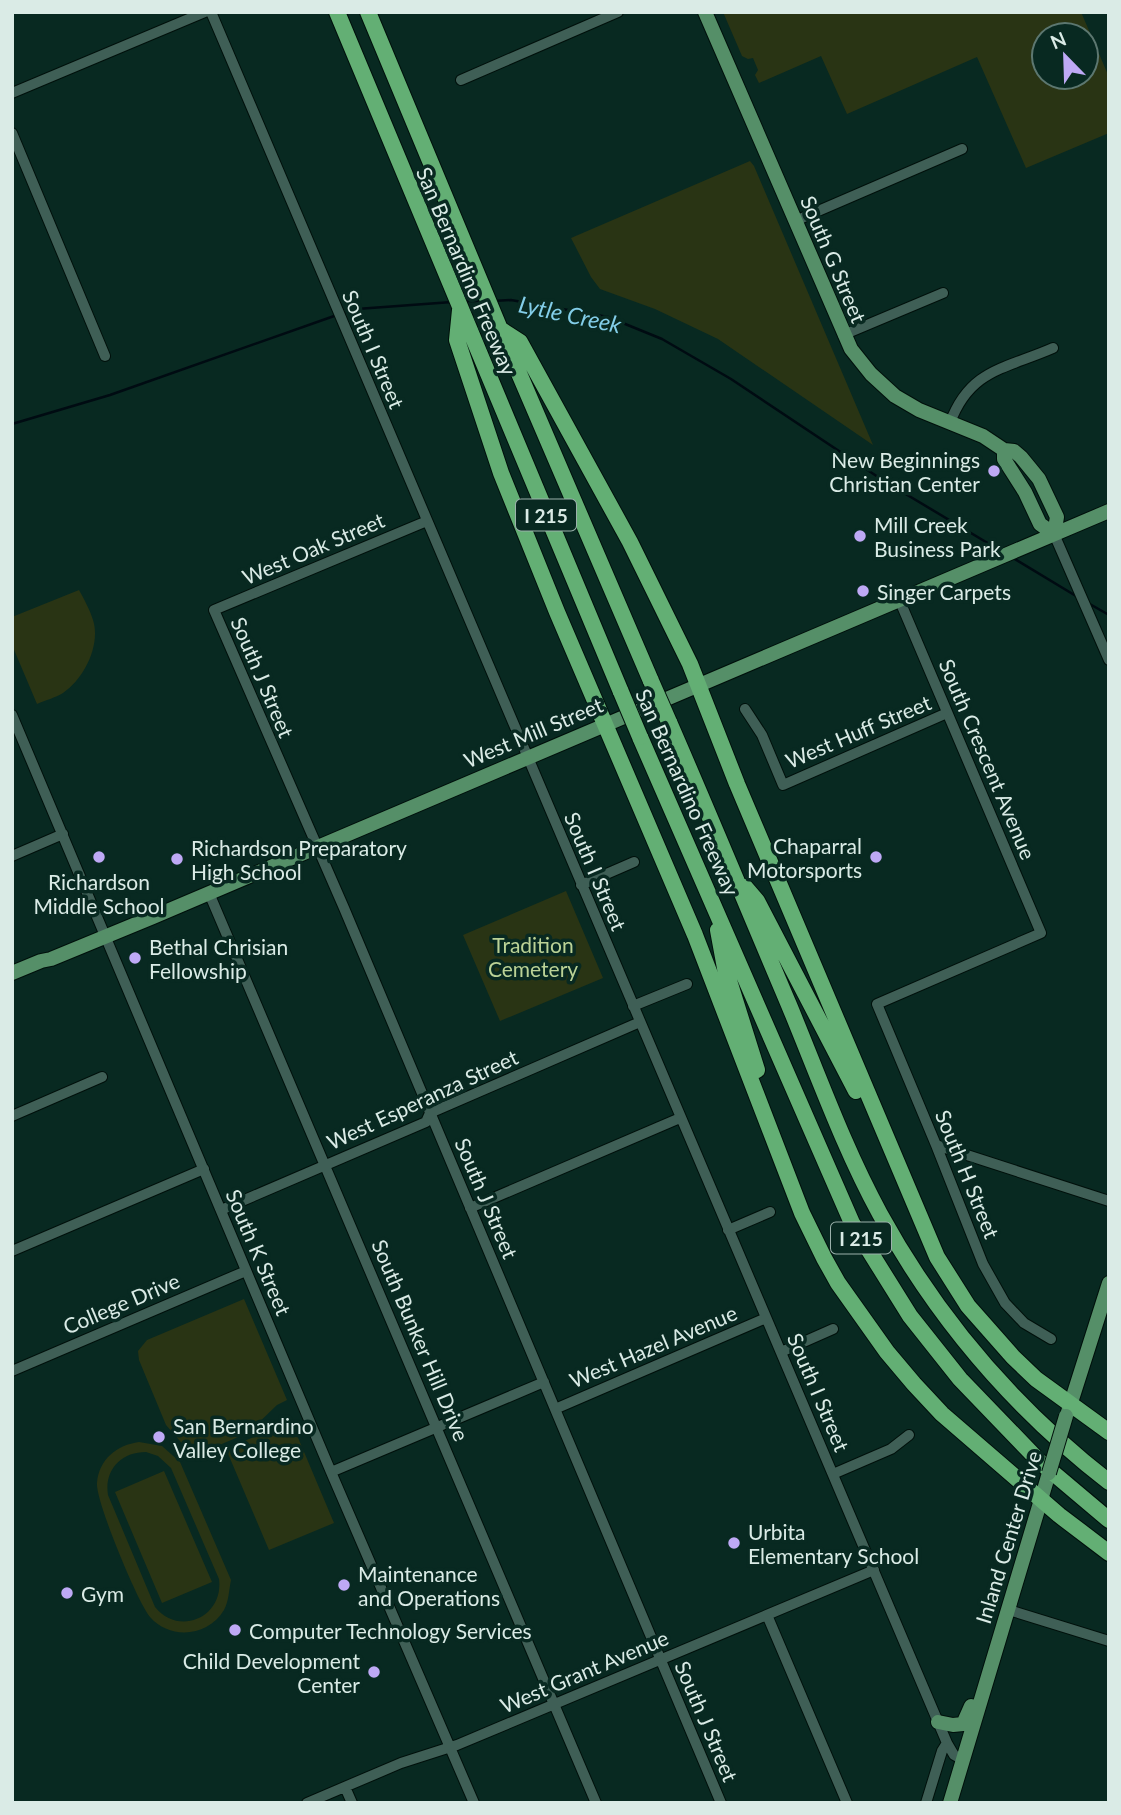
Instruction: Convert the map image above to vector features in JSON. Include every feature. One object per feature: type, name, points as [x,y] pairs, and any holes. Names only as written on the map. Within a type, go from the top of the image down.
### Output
[{"type":"highway","name":"San Bernardino Freeway","points":[[337,12],[460,310],[464,339],[713,900],[852,1223],[910,1315],[960,1379],[1039,1461],[1107,1519]]},
{"type":"highway","name":"San Bernardino Freeway","points":[[371,15],[480,282],[734,873],[854,1161],[894,1239],[932,1298],[990,1371],[1053,1435],[1109,1482]]},
{"type":"highway","points":[[500,329],[520,342],[555,410],[630,542],[690,664],[930,1240],[948,1276],[988,1331],[1036,1379],[1068,1409],[1109,1432]]},
{"type":"highway","points":[[464,339],[501,473],[604,725],[695,935],[802,1213],[831,1270],[858,1311],[914,1384],[942,1414],[1043,1494],[1109,1553]]},
{"type":"highway","points":[[734,873],[757,901],[863,1103],[918,1225],[930,1240]]},
{"type":"highway","points":[[713,900],[725,968],[790,1167],[821,1239],[858,1311]]},
{"type":"main road","name":"South G Street","points":[[705,12],[844,335],[859,360],[889,391],[919,410],[983,436],[1021,457],[1039,479],[1057,517],[1054,534]]},
{"type":"main road","name":"West Mill Street","points":[[12,973],[41,961],[51,960],[1109,511]]},
{"type":"main road","name":"West Mill Street","points":[[12,981],[44,967],[51,960]]},
{"type":"main road","name":"Inland Center Drive","points":[[950,1803],[1068,1409],[1109,1283]]},
{"type":"main road","points":[[938,1722],[963,1724],[972,1701],[983,1692]]},
{"type":"street","points":[[12,93],[205,12]]},
{"type":"street","name":"South I Street","points":[[211,12],[947,1744],[954,1755],[963,1760]]},
{"type":"street","points":[[461,80],[618,12]]},
{"type":"street","points":[[12,133],[105,356]]},
{"type":"street","points":[[795,221],[962,149]]},
{"type":"street","points":[[844,335],[943,293]]},
{"type":"street","points":[[950,424],[963,396],[976,382],[1053,348]]},
{"type":"street","name":"West Oak Street","points":[[214,610],[427,521]]},
{"type":"street","name":"South G Street","points":[[1054,534],[1109,660]]},
{"type":"street","name":"South Crescent Avenue","points":[[877,1004],[1041,933],[899,599]]},
{"type":"street","name":"South J Street","points":[[214,610],[721,1803]]},
{"type":"street","name":"West Huff Street","points":[[744,709],[762,735],[783,785],[947,713]]},
{"type":"street","name":"South K Street","points":[[12,715],[15,728],[63,834],[331,1472],[474,1803]]},
{"type":"street","points":[[12,856],[63,834]]},
{"type":"street","points":[[581,885],[634,862]]},
{"type":"street","name":"South Bunker Hill Drive","points":[[209,893],[596,1803]]},
{"type":"street","points":[[633,1006],[687,984]]},
{"type":"street","name":"South H Street","points":[[877,1004],[983,1264],[1004,1303],[1024,1323],[1051,1339]]},
{"type":"street","name":"West Esperanza Street","points":[[221,1210],[426,1122],[430,1113],[640,1022]]},
{"type":"street","points":[[12,1116],[102,1077]]},
{"type":"street","points":[[470,1208],[680,1118]]},
{"type":"street","points":[[936,1145],[1109,1201]]},
{"type":"street","points":[[12,1251],[204,1169]]},
{"type":"street","points":[[728,1230],[770,1212]]},
{"type":"street","name":"College Drive","points":[[12,1371],[246,1271]]},
{"type":"street","name":"West Hazel Avenue","points":[[555,1409],[766,1318]]},
{"type":"street","points":[[780,1352],[833,1329]]},
{"type":"street","name":"West Hazel Avenue","points":[[331,1472],[544,1382]]},
{"type":"street","points":[[833,1474],[891,1449],[909,1435]]},
{"type":"street","name":"West Grant Avenue","points":[[307,1803],[401,1763],[457,1745],[555,1705],[874,1570]]},
{"type":"street","points":[[1009,1609],[1109,1641]]},
{"type":"street","points":[[767,1615],[847,1803]]},
{"type":"street","points":[[926,1803],[942,1751],[947,1744]]},
{"type":"street","points":[[345,1787],[352,1803]]},
{"type":"green space","points":[[723,12],[1081,12],[1085,21],[1030,21],[1030,91],[1100,91],[1100,56],[1109,77],[1109,133],[1026,168],[977,57],[847,114],[821,56],[759,83],[753,58],[742,56]]},
{"type":"green space","points":[[750,161],[873,445],[718,339],[655,309],[600,289],[571,238]]},
{"type":"green space","points":[[79,590],[95,630],[89,661],[71,687],[60,695],[37,704],[12,645],[12,617]]},
{"type":"green space","name":"Tradition Cemetery","points":[[566,891],[603,978],[500,1021],[463,935]]},
{"type":"green space","points":[[244,1299],[287,1400],[277,1405],[248,1433],[193,1456],[166,1425],[139,1360],[138,1351],[147,1340]]},
{"type":"green space","points":[[291,1421],[334,1523],[269,1550],[226,1449]]},
{"type":"green space","points":[[139,1442],[162,1446],[180,1462],[231,1580],[224,1610],[217,1619],[199,1630],[178,1632],[158,1624],[150,1617],[136,1593],[118,1551],[98,1493],[98,1474],[105,1460],[123,1446]],"holes":[[[146,1452],[158,1456],[171,1468],[219,1579],[219,1592],[214,1604],[198,1618],[187,1621],[176,1621],[155,1607],[108,1495],[107,1486],[112,1470],[122,1459]]]},
{"type":"green space","points":[[164,1471],[212,1582],[162,1603],[115,1492]]},
{"type":"waterway","name":"Lytle Creek","points":[[493,301],[511,300],[608,317],[662,339],[731,379],[884,481],[1001,551]]},
{"type":"waterway","name":"Lytle Creek","points":[[465,301],[483,301]]},
{"type":"waterway","name":"Lytle Creek","points":[[344,313],[357,309],[452,302]]},
{"type":"waterway","name":"Lytle Creek","points":[[12,424],[110,395],[337,315]]},
{"type":"waterway","name":"Lytle Creek","points":[[1013,558],[1076,596]]},
{"type":"waterway","name":"Lytle Creek","points":[[1088,603],[1109,615]]},
{"type":"place","name":"New Beginnings Christian Center","points":[[994,471]]},
{"type":"place","name":"Mill Creek Business Park","points":[[860,536]]},
{"type":"place","name":"Singer Carpets","points":[[863,591]]},
{"type":"place","name":"Richardson Middle School","points":[[99,857]]},
{"type":"place","name":"Chaparral Motorsports","points":[[876,857]]},
{"type":"place","name":"Richardson Preparatory High School","points":[[177,859]]},
{"type":"place","name":"Bethal Chrisian Fellowship","points":[[135,958]]},
{"type":"place","name":"San Bernardino Valley College","points":[[159,1437]]},
{"type":"place","name":"Urbita Elementary School","points":[[734,1543]]},
{"type":"place","name":"Maintenance and Operations","points":[[344,1585]]},
{"type":"place","name":"Gym","points":[[67,1593]]},
{"type":"place","name":"Computer Technology Services","points":[[235,1630]]},
{"type":"place","name":"Child Development Center","points":[[374,1672]]}]
